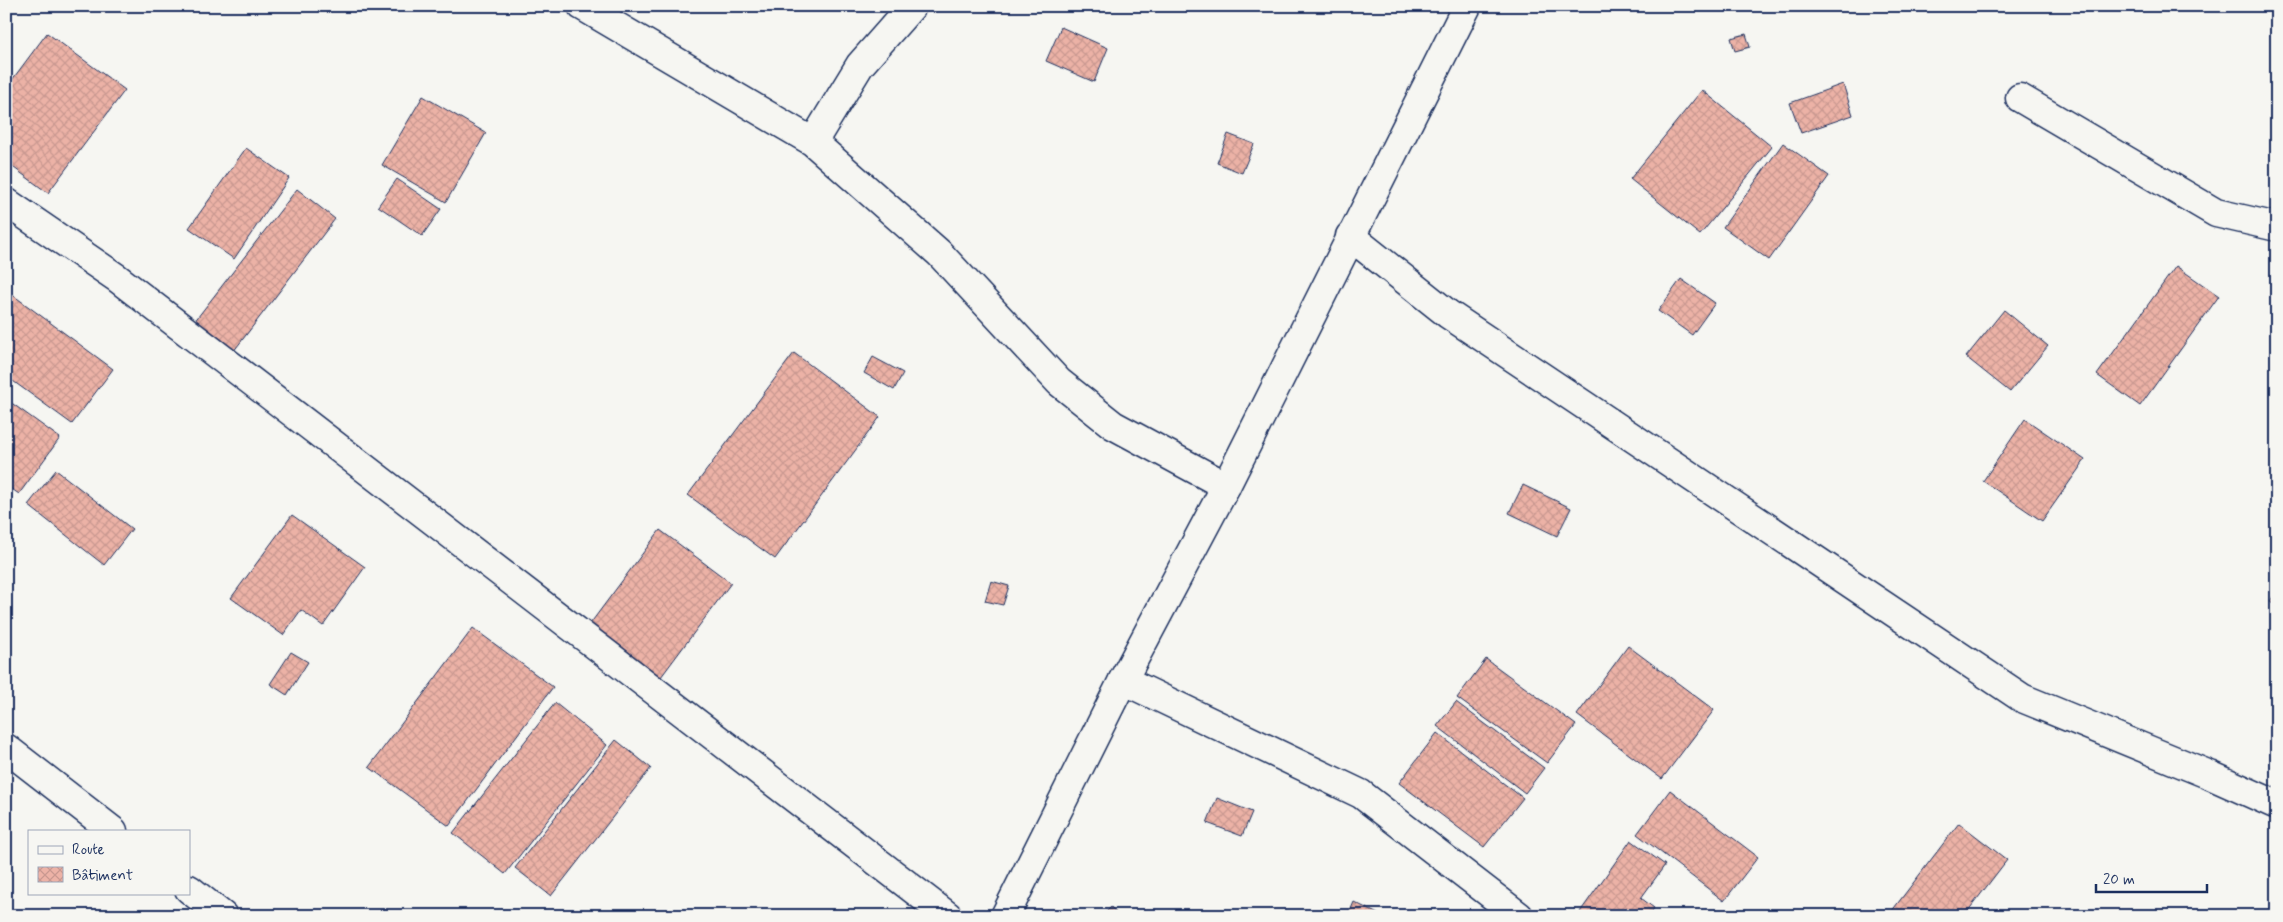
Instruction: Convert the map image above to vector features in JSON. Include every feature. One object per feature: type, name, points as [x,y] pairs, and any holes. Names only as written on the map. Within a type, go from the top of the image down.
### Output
[{"type":"street","points":[[582,6],[813,142],[939,253],[1059,382],[1113,425],[1226,486]]},
{"type":"street","points":[[813,142],[860,65],[912,6]]},
{"type":"street","points":[[1005,916],[1123,680],[1226,486],[1467,6]]},
{"type":"street","points":[[2020,98],[2216,213],[2277,227]]},
{"type":"street","points":[[6,202],[117,278],[948,916]]},
{"type":"street","points":[[1350,236],[1448,314],[2022,698],[2210,774],[2277,805]]},
{"type":"street","points":[[1123,680],[1360,794],[1519,916]]},
{"type":"street","points":[[6,748],[112,830]]},
{"type":"street","points":[[190,890],[223,916]]},
{"type":"building","points":[[1061,27],[1108,48],[1094,82],[1046,61]]},
{"type":"building","points":[[47,33],[125,90],[48,193],[6,162],[6,88]]},
{"type":"building","points":[[1746,34],[1750,47],[1735,51],[1731,38]]},
{"type":"building","points":[[1843,84],[1853,115],[1801,133],[1790,103]]},
{"type":"building","points":[[1702,90],[1772,147],[1700,235],[1630,179]]},
{"type":"building","points":[[423,96],[486,133],[446,202],[382,165]]},
{"type":"building","points":[[1228,134],[1254,144],[1242,173],[1217,163]]},
{"type":"building","points":[[1783,143],[1829,176],[1769,260],[1723,227]]},
{"type":"building","points":[[246,148],[289,178],[234,259],[189,228]]},
{"type":"building","points":[[397,179],[441,209],[422,236],[378,206]]},
{"type":"building","points":[[297,189],[335,219],[233,352],[194,322]]},
{"type":"building","points":[[2176,266],[2219,296],[2140,406],[2097,375]]},
{"type":"building","points":[[1681,279],[1715,303],[1692,335],[1658,311]]},
{"type":"building","points":[[6,290],[113,369],[72,424],[6,376]]},
{"type":"building","points":[[2004,310],[2048,346],[2010,392],[1966,357]]},
{"type":"building","points":[[794,353],[880,417],[775,559],[688,495]]},
{"type":"building","points":[[873,357],[903,373],[894,390],[864,373]]},
{"type":"building","points":[[6,399],[60,438],[19,494],[6,485]]},
{"type":"building","points":[[2025,419],[2085,460],[2042,521],[1983,481]]},
{"type":"building","points":[[56,470],[132,529],[104,565],[28,505]]},
{"type":"building","points":[[1523,485],[1571,508],[1557,536],[1509,513]]},
{"type":"building","points":[[292,515],[365,567],[323,626],[301,610],[283,635],[231,598]]},
{"type":"building","points":[[660,530],[731,583],[658,681],[587,628]]},
{"type":"building","points":[[991,581],[1009,586],[1003,605],[985,601]]},
{"type":"building","points":[[2277,591],[2277,606],[2270,601]]},
{"type":"building","points":[[473,628],[553,687],[449,826],[369,767]]},
{"type":"building","points":[[1628,646],[1714,710],[1662,779],[1577,715]]},
{"type":"building","points":[[291,652],[308,662],[287,695],[270,684]]},
{"type":"building","points":[[1486,659],[1576,725],[1547,763],[1457,698]]},
{"type":"building","points":[[1456,702],[1544,768],[1525,793],[1437,726]]},
{"type":"building","points":[[555,703],[607,745],[505,874],[453,833]]},
{"type":"building","points":[[1437,733],[1523,798],[1484,847],[1399,783]]},
{"type":"building","points":[[616,740],[651,768],[551,896],[515,868]]},
{"type":"building","points":[[1670,790],[1758,857],[1724,901],[1637,834]]},
{"type":"building","points":[[1217,798],[1252,812],[1242,836],[1207,823]]},
{"type":"building","points":[[1959,823],[2007,860],[1964,916],[1888,916]]},
{"type":"building","points":[[1631,840],[1665,865],[1641,898],[1654,908],[1649,916],[1585,916],[1580,912]]},
{"type":"building","points":[[1354,902],[1382,916],[1348,916]]},
{"type":"building","points":[[1111,907],[1119,916],[1102,916]]}]
